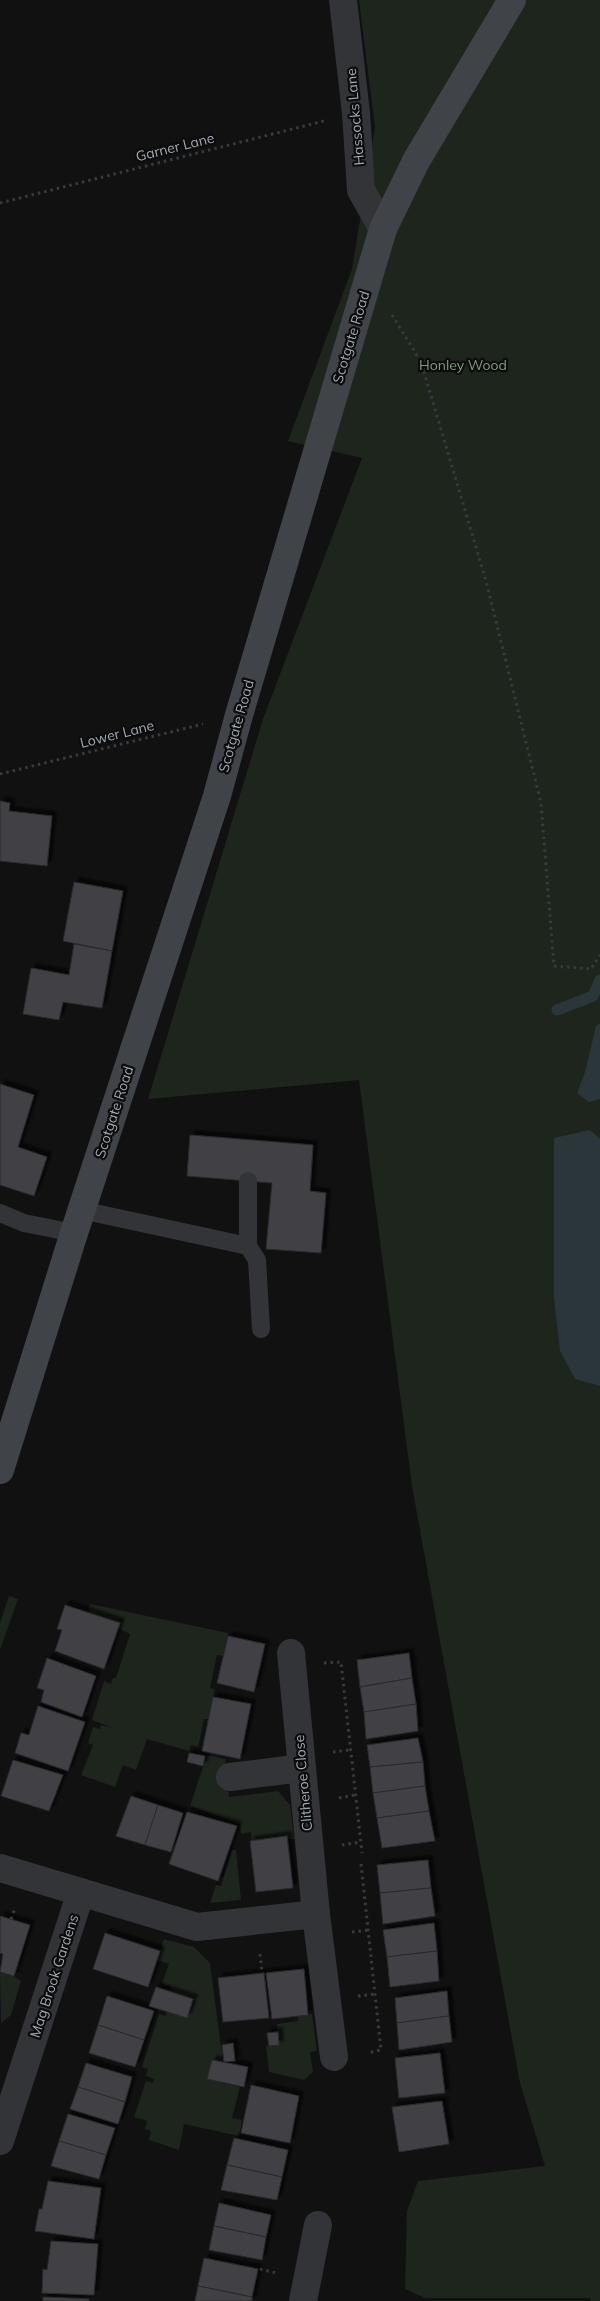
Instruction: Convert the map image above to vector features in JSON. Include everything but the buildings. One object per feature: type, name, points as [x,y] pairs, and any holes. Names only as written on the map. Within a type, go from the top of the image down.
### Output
[{"type":"street","name":"Hassocks Lane","points":[[343,0],[356,113],[361,190],[383,229]]},
{"type":"street","name":"Scotgate Road","points":[[0,1470],[6,1431],[78,1222],[217,796],[238,715],[383,229],[416,161],[512,0]]},
{"type":"street","name":"Clitheroe Close","points":[[290,1653],[316,1914],[334,2057]]},
{"type":"street","points":[[230,1777],[302,1768]]},
{"type":"street","points":[[0,1868],[196,1928],[316,1914]]},
{"type":"street","name":"Mag Brook Gardens","points":[[0,2141],[81,1892]]},
{"type":"street","points":[[303,2301],[318,2224]]},
{"type":"lane","points":[[248,1181],[248,1246],[257,1260],[261,1329]]},
{"type":"lane","points":[[0,1214],[24,1223],[78,1222],[248,1246]]},
{"type":"path","name":"Garner Lane","points":[[0,203],[356,113]]},
{"type":"path","points":[[369,278],[421,362],[486,581],[541,803],[554,966],[591,968],[600,955]]},
{"type":"path","name":"Lower Lane","points":[[0,774],[238,715]]},
{"type":"path","points":[[340,1662],[362,1853]]},
{"type":"path","points":[[334,2057],[381,2050],[361,1864]]},
{"type":"green space","name":"Honley Wood","points":[[359,0],[600,0],[600,2301],[591,2301],[590,2298],[425,2298],[405,2289],[407,2211],[418,2181],[545,2166],[520,2083],[412,1486],[359,1080],[148,1099],[263,719],[362,458],[288,441],[352,269],[375,128]]},
{"type":"green space","points":[[9,1596],[18,1599],[0,1650],[0,1623]]},
{"type":"green space","points":[[90,1604],[228,1633],[223,1656],[217,1655],[210,1688],[215,1689],[208,1719],[204,1719],[198,1747],[191,1745],[189,1751],[147,1739],[136,1770],[123,1765],[115,1787],[81,1775],[93,1745],[88,1743],[93,1727],[100,1729],[101,1725],[113,1728],[92,1720],[104,1681],[111,1684],[113,1678],[116,1678],[130,1634],[118,1628],[120,1623],[88,1613]]},
{"type":"green space","points":[[207,1755],[225,1759],[229,1797],[278,1791],[290,1805],[294,1839],[288,1839],[287,1836],[252,1841],[251,1832],[241,1834],[240,1824],[190,1806]]},
{"type":"green space","points":[[232,1850],[236,1850],[241,1900],[210,1903],[216,1885],[221,1886]]},
{"type":"green space","points":[[164,1939],[194,1947],[210,1963],[223,2062],[212,2060],[207,2079],[240,2087],[232,2118],[242,2120],[239,2136],[184,2124],[179,2150],[149,2140],[151,2131],[145,2129],[147,2121],[134,2117],[146,2081],[153,2083],[154,2079],[146,2076],[148,2069],[142,2067],[159,2014],[166,2016],[167,2012],[187,2018],[193,1999],[170,1991],[171,1987],[162,1984],[169,1964],[157,1960]]},
{"type":"green space","points":[[0,1972],[14,1976],[21,1981],[11,2015],[1,2023]]},
{"type":"green space","points":[[312,2014],[317,2051],[310,2052],[313,2072],[304,2080],[269,2072],[266,2046],[279,2045],[277,2024],[298,2021],[298,2016]]},
{"type":"shaded area","points":[[600,1023],[600,1099],[589,1102],[577,1093],[585,1072],[596,1026]]},
{"type":"shaded area","points":[[590,1130],[600,1139],[600,1386],[575,1379],[560,1351],[554,1298],[554,1138]]},
{"type":"waterway","points":[[557,1010],[593,996],[600,980]]}]
